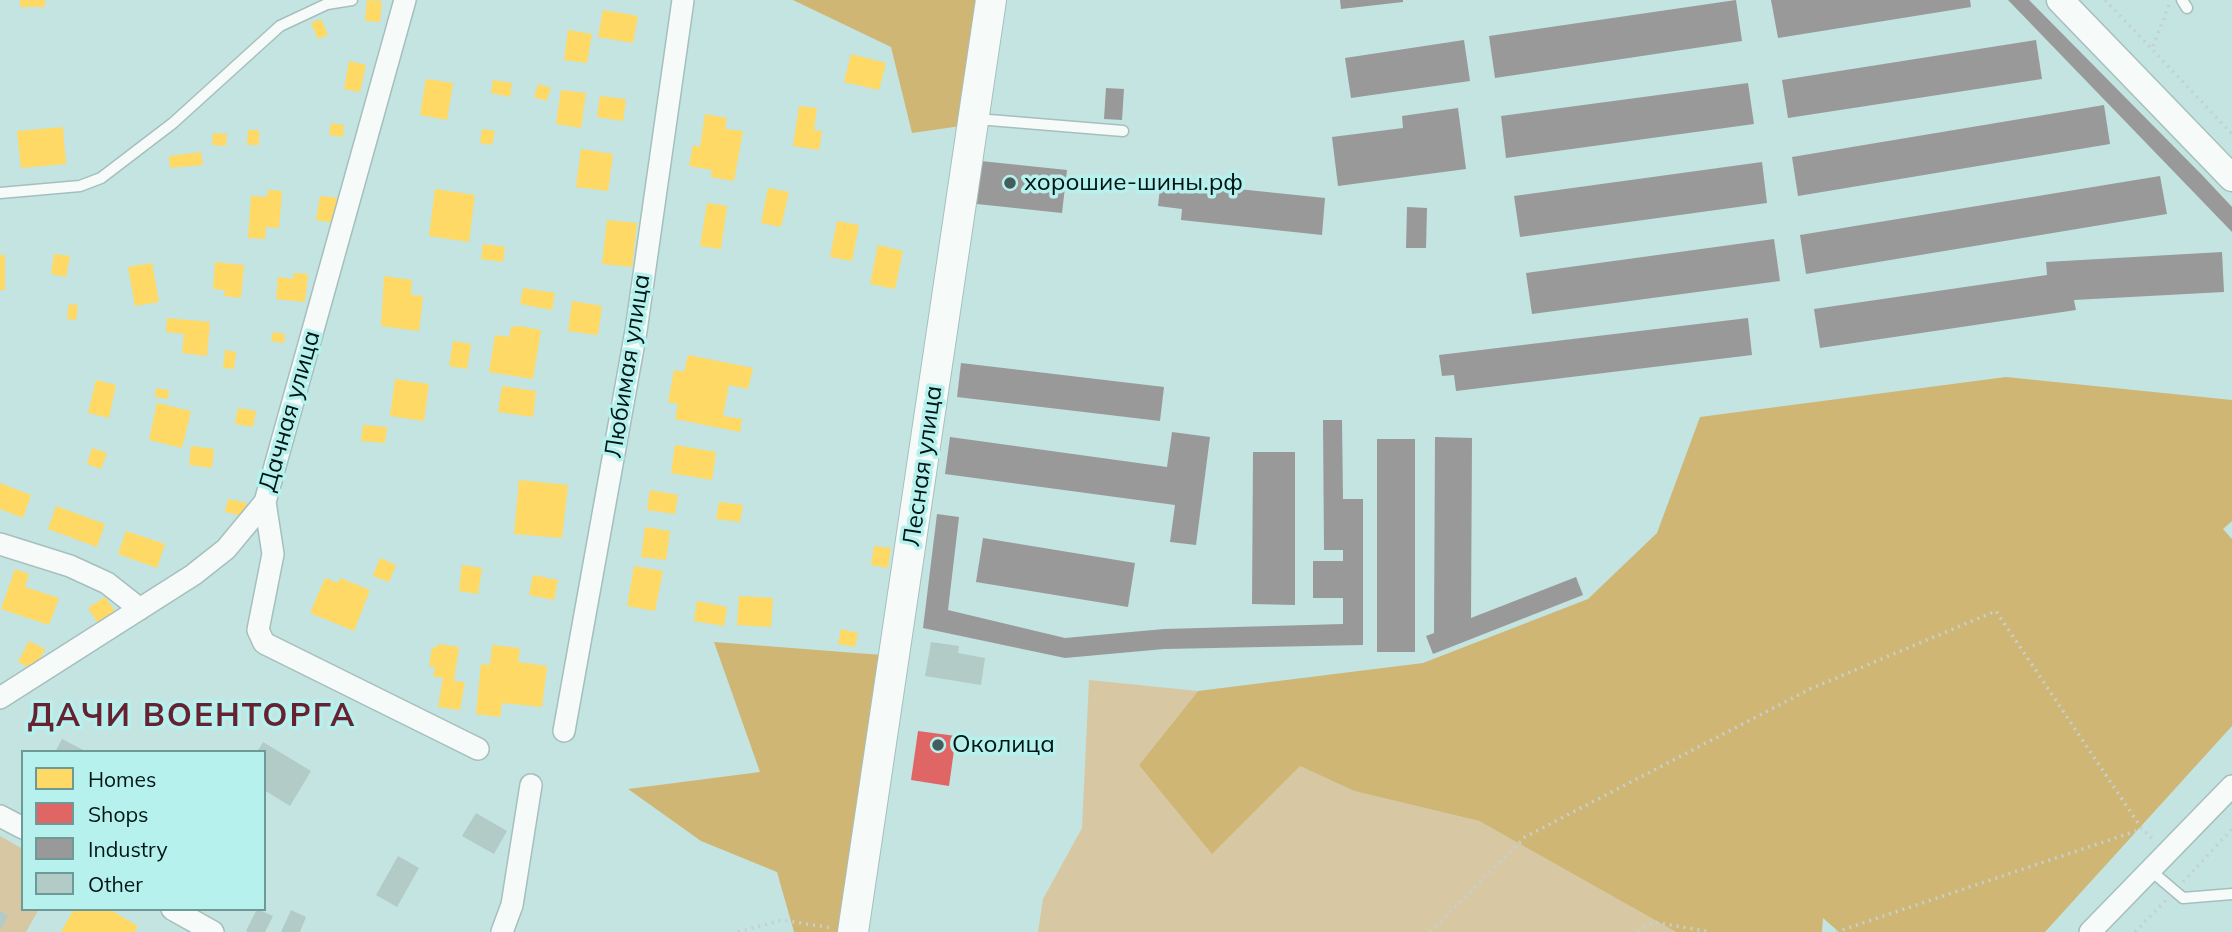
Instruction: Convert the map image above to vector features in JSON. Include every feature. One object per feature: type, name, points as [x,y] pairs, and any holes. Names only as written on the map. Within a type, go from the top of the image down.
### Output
[{"type":"main road","name":"Лесная улица","points":[[853,932],[991,0]]},
{"type":"street","name":"Дачная улица","points":[[0,698],[193,575],[226,549],[265,502],[405,0]]},
{"type":"street","name":"Любимая улица","points":[[564,731],[636,331],[682,0]]},
{"type":"street","points":[[2060,0],[2232,178]]},
{"type":"street","points":[[265,502],[273,554],[258,630],[264,643],[478,749]]},
{"type":"street","points":[[0,544],[70,566],[107,583],[140,609]]},
{"type":"street","points":[[502,932],[512,905],[531,785]]},
{"type":"street","points":[[2090,932],[2231,788]]},
{"type":"street","points":[[0,816],[21,827]]},
{"type":"street","points":[[176,911],[213,932]]},
{"type":"lane","points":[[0,193],[79,186],[101,178],[173,123],[280,26],[327,4],[352,0]]},
{"type":"lane","points":[[974,119],[1123,131]]},
{"type":"lane","points":[[2150,870],[2183,898],[2232,894]]},
{"type":"path","points":[[2105,0],[2232,134]]},
{"type":"path","points":[[2152,49],[2171,0]]},
{"type":"path","points":[[1430,932],[1525,837],[1810,689],[1996,611],[2142,829],[2167,852]]},
{"type":"path","points":[[1836,932],[2142,829]]},
{"type":"path","points":[[738,932],[782,920],[853,932]]},
{"type":"path","points":[[1638,932],[1653,922],[1711,932]]},
{"type":"shaded area","points":[[793,0],[978,0],[961,126],[912,133],[891,47]]},
{"type":"shaded area","points":[[2006,377],[2232,400],[2232,521],[2223,529],[2232,539],[2232,726],[2045,932],[1839,932],[1823,918],[1822,932],[1676,932],[1479,821],[1354,791],[1300,766],[1212,854],[1139,765],[1198,691],[1423,663],[1588,599],[1657,533],[1700,417]]},
{"type":"shaded area","points":[[714,642],[882,655],[840,932],[794,932],[777,872],[701,841],[628,789],[760,772]]},
{"type":"shaded area","points":[[1089,680],[1198,691],[1139,765],[1300,766],[1354,791],[1479,821],[1676,932],[1038,932],[1043,899],[1082,828]]},
{"type":"shaded area","points":[[0,836],[21,848],[21,911],[38,911],[26,932],[0,932]]},
{"type":"building: Homes","points":[[20,0],[45,0],[45,7],[20,7]]},
{"type":"building: Homes","points":[[367,0],[382,1],[380,22],[365,21]]},
{"type":"building: Homes","points":[[603,10],[638,16],[633,43],[598,37]]},
{"type":"building: Homes","points":[[321,19],[328,35],[318,39],[311,23]]},
{"type":"building: Homes","points":[[568,30],[592,34],[587,63],[564,60]]},
{"type":"building: Homes","points":[[851,54],[886,63],[879,90],[844,82]]},
{"type":"building: Homes","points":[[349,61],[366,65],[360,92],[344,89]]},
{"type":"building: Homes","points":[[426,79],[453,83],[447,120],[420,115]]},
{"type":"building: Homes","points":[[493,80],[512,83],[510,97],[491,93]]},
{"type":"building: Homes","points":[[538,84],[551,88],[546,101],[534,97]]},
{"type":"building: Homes","points":[[561,90],[586,93],[581,128],[556,124]]},
{"type":"building: Homes","points":[[600,96],[626,99],[623,121],[597,117]]},
{"type":"building: Homes","points":[[799,106],[817,108],[814,130],[822,131],[819,150],[793,146]]},
{"type":"building: Homes","points":[[705,114],[727,118],[725,129],[743,131],[734,181],[711,177],[712,170],[689,166],[693,145],[700,147]]},
{"type":"building: Homes","points":[[331,123],[344,125],[343,137],[329,135]]},
{"type":"building: Homes","points":[[63,127],[66,164],[21,168],[17,131]]},
{"type":"building: Homes","points":[[482,129],[495,131],[492,145],[480,143]]},
{"type":"building: Homes","points":[[248,130],[259,130],[259,145],[247,145]]},
{"type":"building: Homes","points":[[213,133],[227,134],[226,146],[212,145]]},
{"type":"building: Homes","points":[[581,149],[613,154],[608,191],[576,187]]},
{"type":"building: Homes","points":[[201,152],[203,165],[170,168],[169,156]]},
{"type":"building: Homes","points":[[768,188],[789,192],[781,227],[761,223]]},
{"type":"building: Homes","points":[[435,189],[475,195],[469,242],[429,236]]},
{"type":"building: Homes","points":[[268,190],[282,191],[279,228],[266,227],[265,239],[248,238],[251,196],[267,197]]},
{"type":"building: Homes","points":[[320,196],[339,198],[335,223],[316,220]]},
{"type":"building: Homes","points":[[707,203],[727,206],[721,249],[700,246]]},
{"type":"building: Homes","points":[[607,220],[637,223],[632,267],[602,264]]},
{"type":"building: Homes","points":[[837,221],[859,225],[852,261],[830,257]]},
{"type":"building: Homes","points":[[483,244],[505,247],[503,262],[481,259]]},
{"type":"building: Homes","points":[[878,245],[903,251],[895,289],[870,284]]},
{"type":"building: Homes","points":[[54,254],[70,256],[66,277],[51,274]]},
{"type":"building: Homes","points":[[0,255],[5,255],[5,290],[0,290]]},
{"type":"building: Homes","points":[[215,262],[244,265],[241,298],[224,296],[225,290],[213,289]]},
{"type":"building: Homes","points":[[152,263],[159,302],[135,306],[128,267]]},
{"type":"building: Homes","points":[[294,273],[308,274],[305,302],[276,299],[278,277],[293,279]]},
{"type":"building: Homes","points":[[384,276],[412,280],[411,295],[423,296],[419,331],[381,326]]},
{"type":"building: Homes","points":[[523,288],[555,293],[552,310],[520,304]]},
{"type":"building: Homes","points":[[572,301],[602,306],[598,335],[568,331]]},
{"type":"building: Homes","points":[[69,304],[78,305],[76,320],[67,319]]},
{"type":"building: Homes","points":[[167,318],[210,322],[207,356],[182,353],[184,334],[166,332]]},
{"type":"building: Homes","points":[[511,327],[541,330],[533,379],[489,372],[495,335],[509,337]]},
{"type":"building: Homes","points":[[273,332],[285,334],[284,343],[271,341]]},
{"type":"building: Homes","points":[[453,341],[471,344],[467,369],[449,366]]},
{"type":"building: Homes","points":[[225,350],[236,352],[234,369],[223,368]]},
{"type":"building: Homes","points":[[688,355],[753,368],[748,389],[729,385],[723,416],[742,419],[740,432],[675,419],[678,404],[668,402],[674,370],[684,372]]},
{"type":"building: Homes","points":[[395,379],[429,384],[424,421],[390,416]]},
{"type":"building: Homes","points":[[96,380],[116,385],[109,418],[88,413]]},
{"type":"building: Homes","points":[[502,386],[536,391],[533,417],[498,412]]},
{"type":"building: Homes","points":[[156,388],[169,390],[168,399],[155,397]]},
{"type":"building: Homes","points":[[157,403],[191,411],[182,448],[149,440]]},
{"type":"building: Homes","points":[[238,408],[256,411],[253,427],[235,424]]},
{"type":"building: Homes","points":[[363,425],[387,427],[385,443],[361,441]]},
{"type":"building: Homes","points":[[675,445],[716,452],[712,480],[671,473]]},
{"type":"building: Homes","points":[[191,446],[214,449],[212,468],[189,465]]},
{"type":"building: Homes","points":[[92,448],[107,453],[101,469],[87,464]]},
{"type":"building: Homes","points":[[519,480],[568,485],[562,538],[514,534]]},
{"type":"building: Homes","points":[[0,483],[31,495],[23,518],[0,509]]},
{"type":"building: Homes","points":[[650,490],[678,495],[675,514],[647,510]]},
{"type":"building: Homes","points":[[228,499],[247,503],[244,516],[225,512]]},
{"type":"building: Homes","points":[[719,502],[743,505],[740,522],[716,519]]},
{"type":"building: Homes","points":[[56,506],[105,524],[97,547],[48,529]]},
{"type":"building: Homes","points":[[645,527],[670,531],[666,560],[641,557]]},
{"type":"building: Homes","points":[[126,531],[165,544],[157,568],[118,554]]},
{"type":"building: Homes","points":[[874,546],[891,548],[888,568],[871,565]]},
{"type":"building: Homes","points":[[380,558],[396,565],[389,582],[373,576]]},
{"type":"building: Homes","points":[[462,565],[482,568],[478,594],[459,591]]},
{"type":"building: Homes","points":[[634,566],[663,571],[655,611],[627,606]]},
{"type":"building: Homes","points":[[15,569],[29,574],[25,587],[59,598],[49,625],[1,609]]},
{"type":"building: Homes","points":[[533,575],[558,580],[554,600],[529,595]]},
{"type":"building: Homes","points":[[325,578],[338,583],[340,578],[370,590],[354,631],[310,613]]},
{"type":"building: Homes","points":[[739,596],[773,598],[771,627],[737,625]]},
{"type":"building: Homes","points":[[105,597],[118,616],[101,628],[88,608]]},
{"type":"building: Homes","points":[[697,601],[727,607],[724,626],[694,621]]},
{"type":"building: Homes","points":[[841,629],[858,633],[855,647],[838,644]]},
{"type":"building: Homes","points":[[29,641],[45,649],[34,670],[18,662]]},
{"type":"building: Homes","points":[[438,644],[459,647],[454,681],[465,682],[460,710],[438,707],[443,678],[433,676],[435,667],[429,666],[432,647],[437,648]]},
{"type":"building: Homes","points":[[492,645],[520,648],[518,662],[547,666],[542,707],[502,703],[500,717],[476,714],[481,664],[490,665]]},
{"type":"building: Homes","points":[[73,911],[112,911],[138,926],[135,932],[61,932]]},
{"type":"building: Shops","points":[[918,731],[956,736],[949,786],[911,780]]},
{"type":"building: Industry","points":[[1340,0],[1403,0],[1403,2],[1341,9]]},
{"type":"building: Industry","points":[[1736,0],[1742,41],[1495,78],[1489,36]]},
{"type":"building: Industry","points":[[1771,0],[1970,0],[1971,7],[1778,38]]},
{"type":"building: Industry","points":[[2008,0],[2029,0],[2203,176],[2232,207],[2232,232]]},
{"type":"building: Industry","points":[[1464,40],[1470,81],[1351,98],[1345,58]]},
{"type":"building: Industry","points":[[2036,40],[2042,79],[1788,118],[1782,80]]},
{"type":"building: Industry","points":[[1748,83],[1754,124],[1506,158],[1501,116]]},
{"type":"building: Industry","points":[[1106,88],[1124,89],[1122,120],[1104,119]]},
{"type":"building: Industry","points":[[2104,105],[2110,144],[1798,196],[1792,157]]},
{"type":"building: Industry","points":[[1458,108],[1466,169],[1338,186],[1332,137],[1403,128],[1402,116]]},
{"type":"building: Industry","points":[[981,161],[1067,170],[1062,213],[977,204]]},
{"type":"building: Industry","points":[[1762,162],[1767,203],[1520,237],[1514,196]]},
{"type":"building: Industry","points":[[2160,176],[2167,214],[1806,274],[1800,235]]},
{"type":"building: Industry","points":[[1209,186],[1325,198],[1322,235],[1181,220],[1182,209],[1158,206],[1160,188],[1208,193]]},
{"type":"building: Industry","points":[[1407,207],[1427,208],[1426,248],[1406,248]]},
{"type":"building: Industry","points":[[1774,239],[1780,281],[1532,314],[1526,273]]},
{"type":"building: Industry","points":[[2222,252],[2224,292],[2074,300],[2076,310],[1820,348],[1814,309],[2047,275],[2046,262]]},
{"type":"building: Industry","points":[[1748,318],[1752,355],[1456,391],[1454,375],[1442,376],[1439,355]]},
{"type":"building: Industry","points":[[961,363],[1164,387],[1160,421],[957,397]]},
{"type":"building: Industry","points":[[1323,420],[1342,420],[1343,499],[1363,499],[1363,645],[1164,649],[1065,658],[923,628],[937,514],[959,517],[948,610],[1065,638],[1164,629],[1343,624],[1343,598],[1313,598],[1313,561],[1343,561],[1343,550],[1324,550]]},
{"type":"building: Industry","points":[[1172,432],[1210,437],[1196,545],[1170,542],[1175,505],[945,474],[950,437],[1167,467]]},
{"type":"building: Industry","points":[[1435,437],[1472,438],[1471,618],[1576,577],[1583,595],[1433,654],[1426,636],[1434,633]]},
{"type":"building: Industry","points":[[1377,439],[1415,439],[1415,652],[1377,652]]},
{"type":"building: Industry","points":[[1253,452],[1295,452],[1295,605],[1252,604]]},
{"type":"building: Industry","points":[[983,538],[1135,563],[1128,607],[976,582]]},
{"type":"building: Other","points":[[931,642],[959,646],[958,653],[985,658],[981,685],[925,676]]},
{"type":"building: Other","points":[[62,739],[83,750],[56,750]]},
{"type":"building: Other","points":[[263,742],[311,771],[290,806],[266,791],[266,750],[258,750]]},
{"type":"building: Other","points":[[476,813],[507,831],[494,854],[462,836]]},
{"type":"building: Other","points":[[398,856],[419,868],[397,907],[376,895]]},
{"type":"building: Other","points":[[291,910],[306,917],[300,932],[281,932]]},
{"type":"building: Other","points":[[0,911],[8,916],[0,930]]},
{"type":"building: Other","points":[[256,911],[273,916],[265,932],[246,931]]},
{"type":"place","name":"хорошие-шины.рф","points":[[1010,183]]},
{"type":"place","name":"Околица","points":[[938,745]]},
{"type":"district","name":"ДАЧИ ВОЕНТОРГА","points":[[192,716]]}]
